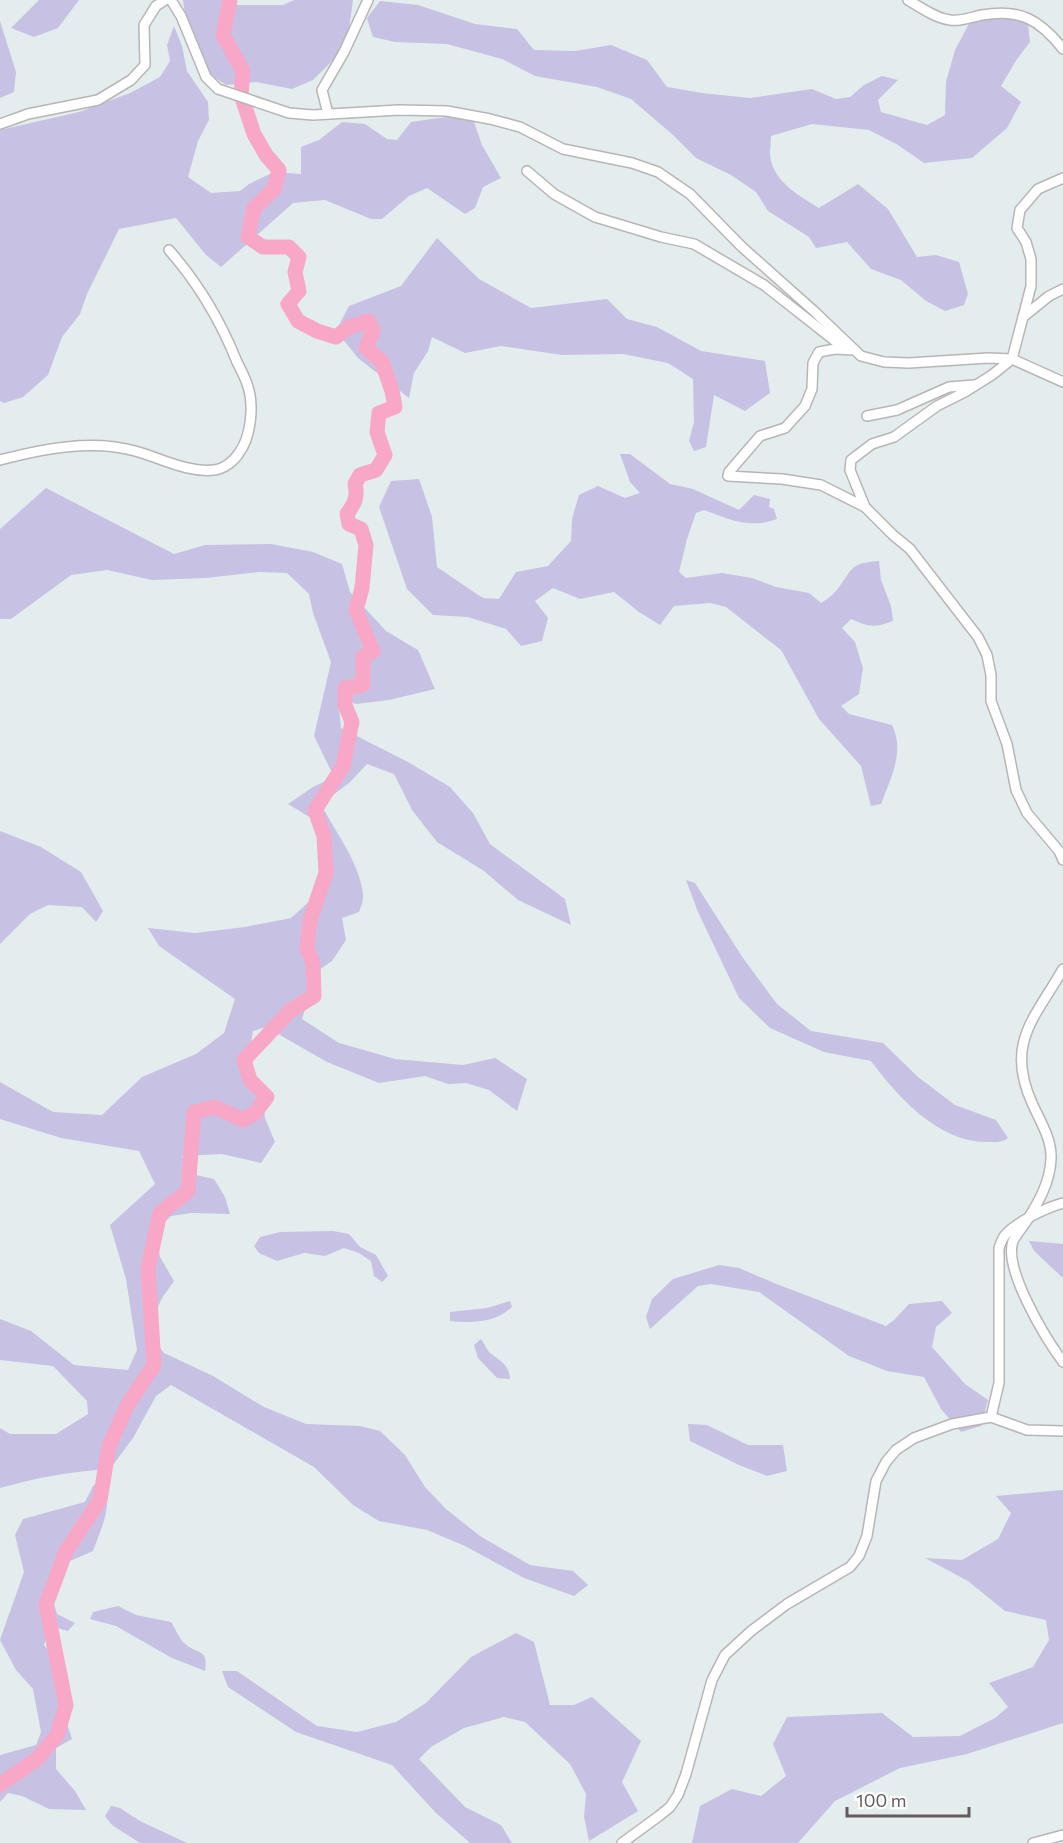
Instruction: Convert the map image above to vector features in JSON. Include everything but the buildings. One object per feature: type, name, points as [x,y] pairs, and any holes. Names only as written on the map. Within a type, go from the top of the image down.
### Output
[{"type":"street","points":[[0,124],[28,114],[98,100],[131,80],[145,65],[144,25],[156,6],[165,0]]},
{"type":"street","points":[[171,0],[181,16],[206,76],[218,88],[289,113],[447,111],[490,119],[520,127],[563,150],[632,163],[658,172],[690,194],[742,247],[815,312],[849,349]]},
{"type":"street","points":[[328,114],[322,90],[344,52],[368,0]]},
{"type":"street","points":[[908,0],[939,17],[950,20],[962,20],[1000,12],[1021,15],[1047,29],[1063,49]]},
{"type":"street","points":[[527,171],[554,194],[595,217],[661,237],[694,244],[764,285],[861,356],[884,362],[1012,358],[1063,382]]},
{"type":"street","points":[[865,507],[850,470],[851,460],[872,444],[894,437],[937,406],[976,385],[1012,358],[1031,286],[1031,259],[1026,242],[1017,228],[1020,210],[1038,189],[1063,178]]},
{"type":"street","points":[[0,460],[42,450],[88,445],[133,450],[187,468],[216,470],[233,461],[246,444],[250,422],[249,388],[224,329],[183,266],[169,250]]},
{"type":"street","points":[[1023,318],[1048,296],[1063,289]]},
{"type":"street","points":[[849,349],[826,350],[815,357],[812,389],[805,406],[784,428],[760,436],[728,475],[730,478],[782,479],[821,485],[865,507],[910,549],[978,637],[987,655],[991,675],[991,700],[1007,744],[1016,790],[1028,813],[1059,850],[1063,860]]},
{"type":"street","points":[[867,417],[897,410],[949,387],[976,385]]},
{"type":"street","points":[[1063,969],[1046,1000],[1029,1023],[1021,1047],[1023,1073],[1029,1095],[1047,1136],[1051,1158],[1044,1192],[1014,1240],[1012,1249],[1015,1272],[1037,1321],[1063,1362]]},
{"type":"street","points":[[992,1417],[999,1383],[999,1248],[1006,1234],[1050,1207],[1063,1203]]},
{"type":"street","points":[[622,1843],[670,1807],[678,1795],[712,1680],[725,1655],[734,1645],[778,1611],[850,1567],[859,1556],[867,1536],[876,1481],[886,1462],[896,1450],[914,1438],[961,1421],[992,1417],[1027,1430],[1063,1431]]},
{"type":"street","points":[[1033,1843],[1063,1835]]},
{"type":"shaded area","points":[[39,0],[79,0],[58,28],[34,37],[11,28]]},
{"type":"shaded area","points":[[183,0],[222,0],[230,5],[283,5],[294,0],[353,0],[348,36],[336,57],[313,80],[292,89],[256,82],[226,85],[205,71],[191,55]]},
{"type":"shaded area","points":[[380,1],[418,5],[475,24],[517,29],[534,50],[575,51],[611,45],[647,60],[667,87],[702,93],[750,98],[812,89],[836,99],[850,97],[864,85],[882,76],[898,80],[878,100],[881,112],[927,125],[945,115],[946,82],[955,50],[971,20],[1005,14],[1028,24],[1030,42],[1001,86],[1021,102],[1007,128],[972,158],[924,163],[898,145],[869,130],[812,124],[771,136],[770,158],[774,169],[790,189],[804,199],[819,208],[858,184],[888,209],[917,257],[936,255],[959,262],[968,294],[964,305],[945,311],[926,301],[901,280],[871,269],[847,242],[816,248],[809,237],[768,211],[756,192],[731,175],[696,158],[631,99],[597,87],[535,76],[502,59],[447,44],[395,42],[373,37],[367,18]]},
{"type":"shaded area","points":[[0,21],[16,72],[14,92],[0,98]]},
{"type":"shaded area","points":[[174,26],[182,46],[187,71],[208,102],[209,120],[198,141],[188,177],[211,193],[240,191],[274,172],[301,174],[301,147],[319,140],[342,122],[365,124],[387,139],[397,140],[411,122],[453,116],[474,122],[482,145],[501,178],[483,187],[475,208],[465,214],[427,188],[409,196],[382,219],[371,219],[325,200],[293,203],[221,267],[206,255],[176,218],[119,229],[87,294],[80,314],[62,337],[48,375],[23,397],[4,403],[0,401],[0,130],[79,112],[130,93],[160,77],[170,61],[167,45]]},
{"type":"shaded area","points":[[437,238],[479,279],[531,308],[607,299],[627,319],[657,327],[701,351],[765,361],[770,393],[745,411],[714,395],[706,447],[694,451],[689,441],[694,422],[693,379],[668,363],[623,354],[562,355],[501,346],[465,353],[432,337],[428,351],[414,373],[409,398],[358,358],[336,331],[349,306],[401,286]]},
{"type":"shaded area","points":[[620,454],[630,454],[670,484],[693,489],[739,510],[754,495],[770,499],[769,507],[774,509],[777,519],[767,522],[740,522],[704,510],[696,513],[679,572],[686,578],[722,573],[752,578],[776,587],[809,593],[821,603],[834,593],[856,566],[879,561],[881,580],[891,606],[893,621],[872,626],[851,619],[842,628],[855,642],[863,668],[859,694],[841,706],[849,714],[892,725],[896,735],[897,755],[881,804],[871,806],[861,766],[819,719],[781,650],[726,607],[710,603],[674,606],[660,625],[614,592],[580,599],[553,588],[535,601],[548,618],[542,641],[521,646],[506,629],[468,617],[433,615],[407,589],[379,507],[391,481],[419,479],[432,517],[437,567],[478,595],[484,598],[499,599],[516,572],[548,566],[571,541],[572,519],[579,495],[598,486],[625,498],[640,493],[630,482]]},
{"type":"shaded area","points":[[46,488],[174,554],[205,545],[271,544],[313,552],[342,564],[350,592],[386,631],[418,650],[435,689],[389,700],[356,704],[338,697],[341,728],[408,762],[450,787],[473,813],[490,844],[565,899],[571,925],[518,900],[484,871],[437,842],[412,810],[394,774],[367,764],[349,783],[321,804],[352,858],[361,882],[363,898],[359,912],[342,918],[346,940],[332,961],[310,976],[310,993],[302,1019],[339,1043],[395,1059],[463,1065],[495,1058],[527,1079],[517,1111],[489,1090],[466,1083],[448,1084],[425,1076],[379,1083],[327,1062],[266,1027],[253,1031],[249,1056],[250,1070],[261,1086],[265,1118],[275,1142],[261,1163],[222,1154],[182,1156],[191,1174],[214,1179],[225,1197],[230,1214],[192,1213],[171,1216],[156,1231],[160,1257],[174,1281],[162,1298],[152,1320],[153,1339],[164,1353],[213,1376],[264,1407],[306,1424],[360,1426],[380,1431],[405,1455],[425,1487],[446,1509],[480,1536],[530,1565],[573,1571],[588,1585],[574,1596],[524,1578],[465,1546],[427,1530],[379,1521],[353,1505],[314,1467],[171,1385],[156,1396],[133,1438],[110,1469],[82,1471],[0,1488],[0,1428],[10,1434],[56,1434],[88,1414],[87,1401],[53,1366],[0,1360],[0,1319],[31,1331],[74,1365],[128,1370],[137,1350],[126,1279],[110,1225],[155,1184],[139,1151],[61,1138],[0,1119],[0,1082],[53,1112],[102,1115],[142,1077],[196,1054],[224,1033],[235,999],[159,946],[148,928],[195,933],[291,918],[314,897],[322,852],[316,821],[288,804],[313,787],[334,777],[314,736],[331,662],[313,613],[309,594],[287,573],[259,572],[206,578],[152,580],[107,570],[71,575],[11,619],[0,619],[0,529]]},
{"type":"shaded area","points":[[0,831],[41,847],[81,872],[103,911],[96,922],[82,907],[48,905],[30,914],[0,944]]},
{"type":"shaded area","points":[[686,880],[695,883],[743,958],[777,1004],[811,1031],[883,1043],[918,1077],[955,1105],[996,1120],[1008,1138],[986,1142],[968,1140],[951,1134],[920,1115],[893,1088],[871,1061],[824,1052],[770,1028],[739,998],[698,912]]},
{"type":"shaded area","points":[[333,1231],[349,1234],[360,1247],[376,1255],[388,1276],[382,1282],[374,1276],[371,1261],[359,1253],[344,1248],[325,1256],[304,1253],[277,1261],[259,1253],[254,1246],[260,1237],[280,1232]]},
{"type":"shaded area","points":[[1029,1241],[1063,1244],[1063,1278],[1034,1251]]},
{"type":"shaded area","points":[[719,1265],[739,1268],[886,1326],[909,1304],[942,1301],[952,1313],[936,1327],[932,1347],[965,1384],[988,1400],[981,1426],[961,1432],[941,1409],[924,1377],[887,1371],[849,1356],[759,1292],[711,1284],[698,1286],[650,1329],[646,1317],[652,1299],[673,1279]]},
{"type":"shaded area","points":[[510,1301],[512,1307],[491,1319],[475,1322],[450,1321],[450,1312],[487,1308]]},
{"type":"shaded area","points":[[481,1339],[489,1352],[506,1366],[510,1379],[497,1378],[478,1358],[474,1345]]},
{"type":"shaded area","points":[[688,1424],[707,1425],[748,1445],[783,1445],[787,1471],[767,1476],[739,1465],[690,1441]]},
{"type":"shaded area","points":[[100,1479],[105,1487],[107,1505],[106,1515],[93,1551],[56,1567],[54,1604],[57,1614],[75,1623],[68,1631],[50,1626],[44,1645],[58,1663],[56,1691],[72,1739],[56,1748],[56,1769],[75,1791],[86,1810],[49,1809],[22,1796],[8,1793],[0,1802],[0,1755],[36,1745],[41,1732],[33,1689],[16,1670],[0,1640],[24,1572],[15,1535],[23,1519],[85,1502],[93,1486]]},
{"type":"shaded area","points":[[1063,1490],[1063,1723],[967,1754],[900,1768],[835,1801],[798,1843],[692,1843],[700,1806],[732,1789],[761,1796],[786,1776],[773,1744],[787,1717],[882,1713],[913,1737],[960,1736],[995,1718],[1008,1707],[989,1683],[1033,1667],[1049,1640],[1046,1620],[1005,1611],[968,1581],[925,1558],[962,1560],[998,1539],[1011,1513],[996,1496]]},
{"type":"shaded area","points":[[118,1606],[136,1615],[171,1622],[184,1643],[204,1655],[205,1671],[172,1658],[116,1626],[90,1619],[93,1612]]},
{"type":"shaded area","points":[[516,1633],[534,1642],[550,1705],[574,1705],[592,1697],[641,1741],[622,1782],[638,1811],[589,1841],[584,1817],[586,1794],[570,1764],[525,1722],[504,1717],[464,1728],[431,1747],[419,1759],[465,1807],[501,1825],[512,1843],[470,1843],[435,1812],[392,1765],[296,1732],[228,1687],[222,1671],[237,1671],[317,1726],[357,1732],[396,1722],[426,1703],[471,1657]]},
{"type":"shaded area","points":[[111,1806],[120,1808],[140,1821],[187,1843],[140,1843],[112,1825],[105,1816]]},
{"type":"waterway","points":[[0,1785],[38,1758],[57,1735],[66,1705],[46,1605],[66,1551],[100,1500],[109,1446],[128,1404],[154,1365],[148,1268],[160,1213],[188,1191],[194,1112],[215,1107],[243,1120],[255,1113],[267,1097],[250,1080],[244,1060],[291,1010],[314,996],[313,964],[307,948],[310,920],[326,873],[324,836],[315,810],[343,766],[352,722],[345,705],[345,688],[363,685],[363,657],[373,651],[356,610],[362,588],[366,545],[361,529],[349,524],[347,514],[355,500],[355,484],[360,475],[376,470],[385,455],[377,432],[379,413],[395,407],[392,391],[382,362],[366,348],[373,330],[369,321],[349,327],[336,337],[317,331],[298,321],[288,304],[299,291],[295,272],[299,257],[289,247],[263,247],[248,237],[254,208],[274,189],[279,170],[266,155],[254,134],[241,95],[243,71],[223,35],[230,0]]}]
